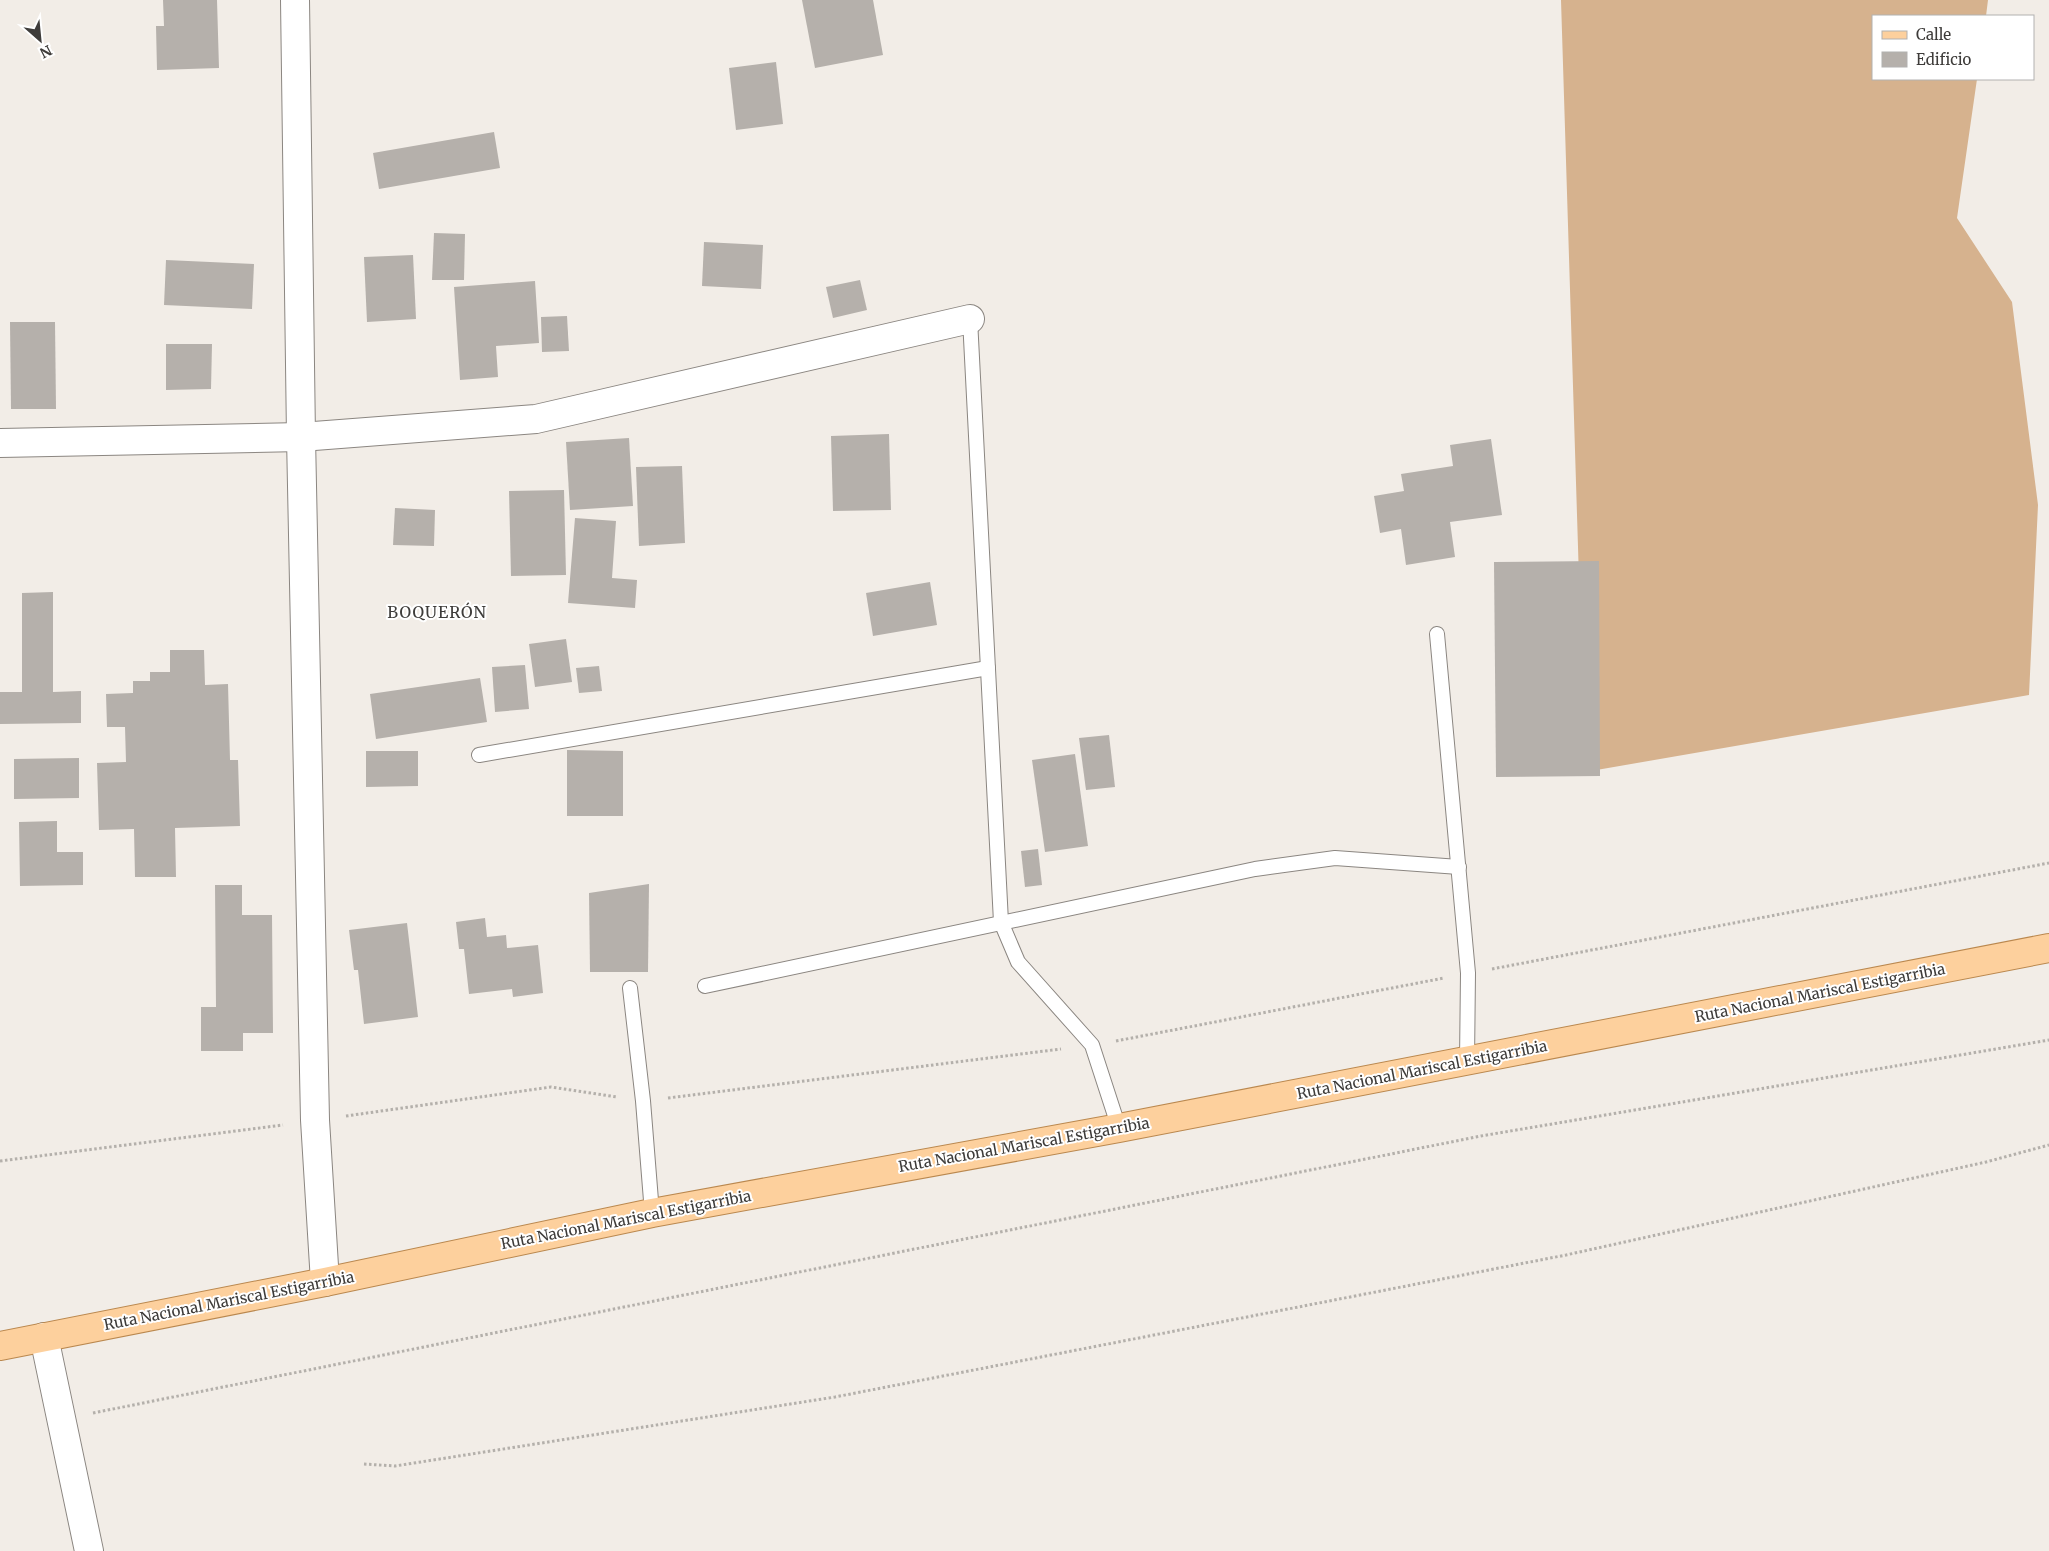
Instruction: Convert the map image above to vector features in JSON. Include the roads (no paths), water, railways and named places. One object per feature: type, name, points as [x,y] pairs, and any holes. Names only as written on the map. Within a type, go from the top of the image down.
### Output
[{"type":"main road","name":"Ruta Nacional Mariscal Estigarribia","points":[[0,1346],[325,1282],[652,1213],[1118,1128],[2049,948]]},
{"type":"street","points":[[295,0],[301,437],[316,1120],[325,1282]]},
{"type":"street","points":[[0,442],[301,437],[536,419],[970,319]]},
{"type":"street","points":[[44,1337],[89,1551]]},
{"type":"lane","points":[[970,319],[1001,922],[1018,962],[1092,1045],[1118,1128]]},
{"type":"lane","points":[[1437,634],[1468,973],[1467,1061]]},
{"type":"lane","points":[[479,754],[988,668]]},
{"type":"lane","points":[[705,986],[1254,869],[1335,858],[1458,867]]},
{"type":"lane","points":[[630,988],[643,1101],[652,1213]]},
{"type":"district","name":"BOQUERÓN","points":[[437,612]]}]
